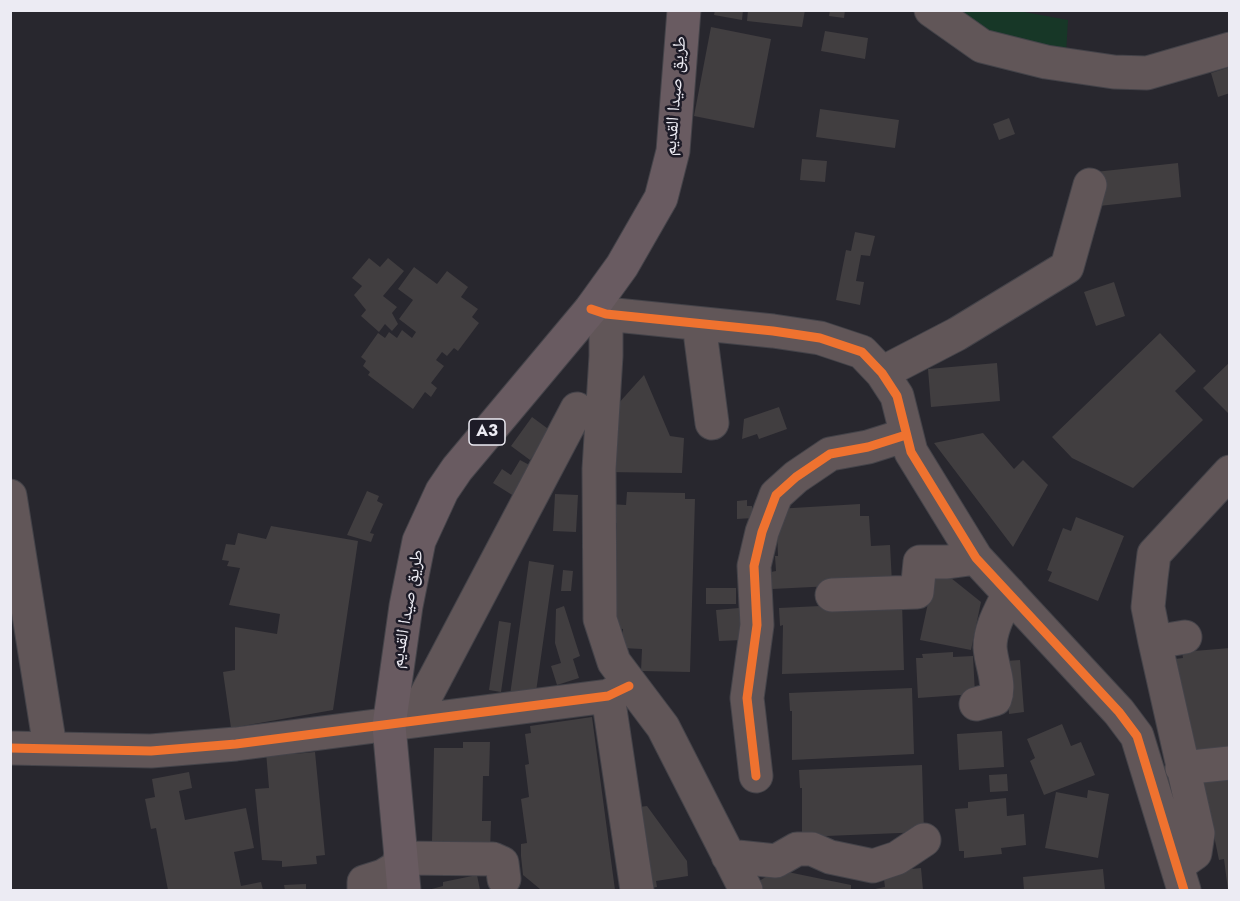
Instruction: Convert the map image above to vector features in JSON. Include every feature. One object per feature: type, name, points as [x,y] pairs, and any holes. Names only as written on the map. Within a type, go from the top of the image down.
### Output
[{"type":"highway","name":"طريق صيدا القديم","points":[[402,871],[389,726],[411,578],[419,541],[438,500],[480,440],[598,311],[661,198],[673,150],[684,10]]},
{"type":"street","points":[[931,10],[982,46],[1046,62],[1103,70],[1147,73],[1230,49]]},
{"type":"street","points":[[882,373],[957,334],[1067,267],[1090,186]]},
{"type":"street","points":[[637,891],[619,691],[614,662],[600,619],[599,469],[606,356],[598,311],[773,331],[845,345],[862,352],[882,373],[897,396],[911,452],[976,558],[1119,711],[1137,736],[1181,878]]},
{"type":"street","points":[[699,324],[712,423]]},
{"type":"street","points":[[389,726],[422,703],[577,409]]},
{"type":"street","points":[[756,776],[747,698],[757,625],[754,566],[762,532],[776,495],[796,477],[830,454],[868,447],[906,435]]},
{"type":"street","points":[[1181,878],[1195,853],[1198,833],[1182,768],[1170,639],[1148,607],[1154,554],[1230,472]]},
{"type":"street","points":[[10,496],[50,747]]},
{"type":"street","points":[[832,595],[917,591],[920,562],[947,562],[976,558]]},
{"type":"street","points":[[976,704],[995,699],[998,692],[990,647],[993,629],[1009,593]]},
{"type":"street","points":[[10,747],[151,751],[236,744],[389,726],[619,691],[663,727],[746,891]]},
{"type":"street","points":[[1182,768],[1230,763]]},
{"type":"street","points":[[728,856],[776,861],[797,849],[812,849],[830,857],[873,866],[897,858],[924,840]]},
{"type":"street","points":[[364,891],[364,882],[402,871],[493,859],[502,863],[504,879]]},
{"type":"green space","points":[[926,11],[1019,11],[1068,20],[1066,54],[1023,46]]},
{"type":"building","points":[[715,10],[743,10],[742,20],[714,15]]},
{"type":"building","points":[[748,10],[805,10],[802,27],[747,21]]},
{"type":"building","points":[[830,10],[845,10],[844,18],[829,16]]},
{"type":"building","points":[[711,27],[771,39],[754,128],[694,116]]},
{"type":"building","points":[[825,31],[868,38],[865,59],[821,51]]},
{"type":"building","points":[[1230,67],[1230,93],[1218,97],[1211,73]]},
{"type":"building","points":[[820,109],[899,120],[895,148],[816,137]]},
{"type":"building","points":[[1009,118],[1015,134],[999,140],[993,124]]},
{"type":"building","points":[[802,159],[827,161],[825,182],[800,180]]},
{"type":"building","points":[[1178,163],[1181,197],[1099,206],[1095,172]]},
{"type":"building","points":[[855,232],[875,236],[870,256],[861,255],[856,281],[864,282],[860,305],[836,300],[846,250],[851,251]]},
{"type":"building","points":[[369,258],[380,267],[388,258],[404,271],[383,296],[397,307],[392,313],[398,324],[392,331],[385,324],[379,332],[361,316],[366,310],[354,295],[362,286],[352,278]]},
{"type":"building","points":[[414,267],[437,284],[447,271],[468,287],[461,297],[478,309],[472,317],[479,323],[458,351],[454,348],[447,356],[442,352],[436,360],[444,366],[431,383],[437,388],[431,397],[425,392],[413,409],[368,375],[370,372],[363,366],[366,361],[361,357],[378,333],[385,338],[389,332],[397,338],[402,330],[412,338],[416,332],[399,319],[413,300],[398,289]]},
{"type":"building","points":[[1114,282],[1125,316],[1096,326],[1084,292]]},
{"type":"building","points":[[1160,333],[1196,371],[1175,391],[1203,420],[1133,488],[1072,458],[1052,437]]},
{"type":"building","points":[[1230,362],[1230,415],[1203,388]]},
{"type":"building","points":[[997,363],[1000,401],[931,407],[928,369]]},
{"type":"building","points":[[644,375],[670,436],[684,438],[682,473],[604,472],[617,405]]},
{"type":"building","points":[[779,407],[787,429],[759,439],[757,434],[742,439],[744,419]]},
{"type":"building","points":[[532,417],[551,431],[530,460],[511,446]]},
{"type":"building","points":[[983,433],[1014,469],[1023,460],[1048,485],[1013,547],[934,443]]},
{"type":"building","points":[[520,460],[535,468],[517,498],[493,483],[502,469],[511,475]]},
{"type":"building","points":[[367,491],[379,496],[377,501],[383,504],[370,533],[374,534],[371,542],[347,535]]},
{"type":"building","points":[[627,492],[685,493],[685,499],[695,499],[690,672],[641,671],[642,649],[622,648],[623,629],[614,628],[617,523],[608,523],[609,504],[626,505]]},
{"type":"building","points":[[555,494],[578,495],[576,532],[553,531]]},
{"type":"building","points":[[747,500],[747,506],[752,506],[753,518],[737,519],[737,501]]},
{"type":"building","points":[[860,504],[860,516],[869,516],[871,546],[890,545],[892,583],[772,589],[771,572],[776,571],[775,556],[778,556],[776,509]]},
{"type":"building","points":[[1076,517],[1124,536],[1098,601],[1048,581],[1052,572],[1047,570],[1063,528],[1071,531]]},
{"type":"building","points":[[271,526],[358,541],[333,710],[231,728],[223,672],[235,670],[235,627],[277,634],[280,614],[229,605],[240,568],[227,566],[229,561],[222,560],[226,544],[235,545],[238,533],[266,539]]},
{"type":"building","points":[[529,561],[554,565],[535,699],[510,695]]},
{"type":"building","points":[[936,566],[981,602],[971,650],[920,640]]},
{"type":"building","points":[[563,570],[573,571],[571,591],[561,591]]},
{"type":"building","points":[[706,588],[736,588],[736,604],[706,604]]},
{"type":"building","points":[[902,602],[904,670],[782,674],[783,625],[780,626],[779,608]]},
{"type":"building","points":[[564,606],[580,656],[573,659],[579,678],[557,685],[551,666],[561,663],[555,643],[556,609]]},
{"type":"building","points":[[739,608],[742,640],[719,641],[716,610]]},
{"type":"building","points":[[499,621],[511,623],[501,692],[489,690]]},
{"type":"building","points":[[1230,648],[1230,752],[1193,756],[1175,659],[1183,658],[1182,652]]},
{"type":"building","points":[[953,652],[953,657],[973,656],[975,694],[918,698],[916,658],[923,658],[922,654]]},
{"type":"building","points":[[1020,660],[1024,712],[1009,714],[1005,661]]},
{"type":"building","points":[[912,688],[914,754],[792,760],[792,711],[790,711],[789,693]]},
{"type":"building","points":[[592,717],[615,890],[540,889],[523,875],[521,856],[521,844],[527,843],[521,799],[529,797],[525,765],[529,764],[525,734],[531,733],[530,726]]},
{"type":"building","points":[[1062,724],[1071,746],[1081,742],[1095,775],[1044,795],[1030,761],[1035,758],[1027,739]]},
{"type":"building","points":[[1002,731],[1004,767],[959,770],[957,734]]},
{"type":"building","points":[[463,742],[490,742],[489,776],[483,776],[482,821],[491,821],[490,853],[443,852],[443,842],[432,841],[434,748],[463,748]]},
{"type":"building","points":[[293,749],[294,754],[315,752],[325,855],[316,856],[317,864],[282,867],[282,861],[262,860],[255,789],[269,788],[266,752]]},
{"type":"building","points":[[922,765],[924,832],[802,837],[802,788],[800,788],[799,770]]},
{"type":"building","points":[[189,772],[192,788],[179,791],[185,820],[246,808],[254,848],[234,852],[241,886],[261,882],[263,890],[168,890],[156,828],[151,829],[145,799],[155,797],[152,779]]},
{"type":"building","points":[[1007,774],[1008,791],[990,792],[989,775]]},
{"type":"building","points":[[1230,775],[1230,890],[1228,890],[1224,859],[1219,860],[1208,807],[1198,782]]},
{"type":"building","points":[[1088,790],[1109,794],[1098,858],[1045,848],[1056,792],[1087,798]]},
{"type":"building","points":[[1006,798],[1007,816],[1024,814],[1026,845],[1001,848],[1002,854],[964,858],[964,851],[959,851],[955,809],[968,808],[968,802]]},
{"type":"building","points":[[647,806],[687,861],[688,876],[656,881],[657,887],[644,889],[632,808]]},
{"type":"building","points":[[921,868],[923,890],[870,890],[885,887],[883,872]]},
{"type":"building","points":[[1103,869],[1105,890],[1024,890],[1023,877]]},
{"type":"building","points":[[778,870],[851,885],[851,890],[755,890],[752,885]]},
{"type":"building","points":[[477,875],[480,890],[428,890],[443,886],[443,882]]},
{"type":"building","points":[[306,884],[306,890],[285,890],[284,885]]},
{"type":"cycle path","points":[[591,309],[606,314],[820,338],[862,352],[882,373],[897,396],[911,452],[976,558],[1119,712],[1137,736],[1184,890]]},
{"type":"cycle path","points":[[756,776],[747,698],[757,625],[754,566],[762,532],[776,495],[796,477],[830,454],[868,447],[906,435]]},
{"type":"cycle path","points":[[10,748],[151,751],[236,744],[608,696],[629,686]]}]
